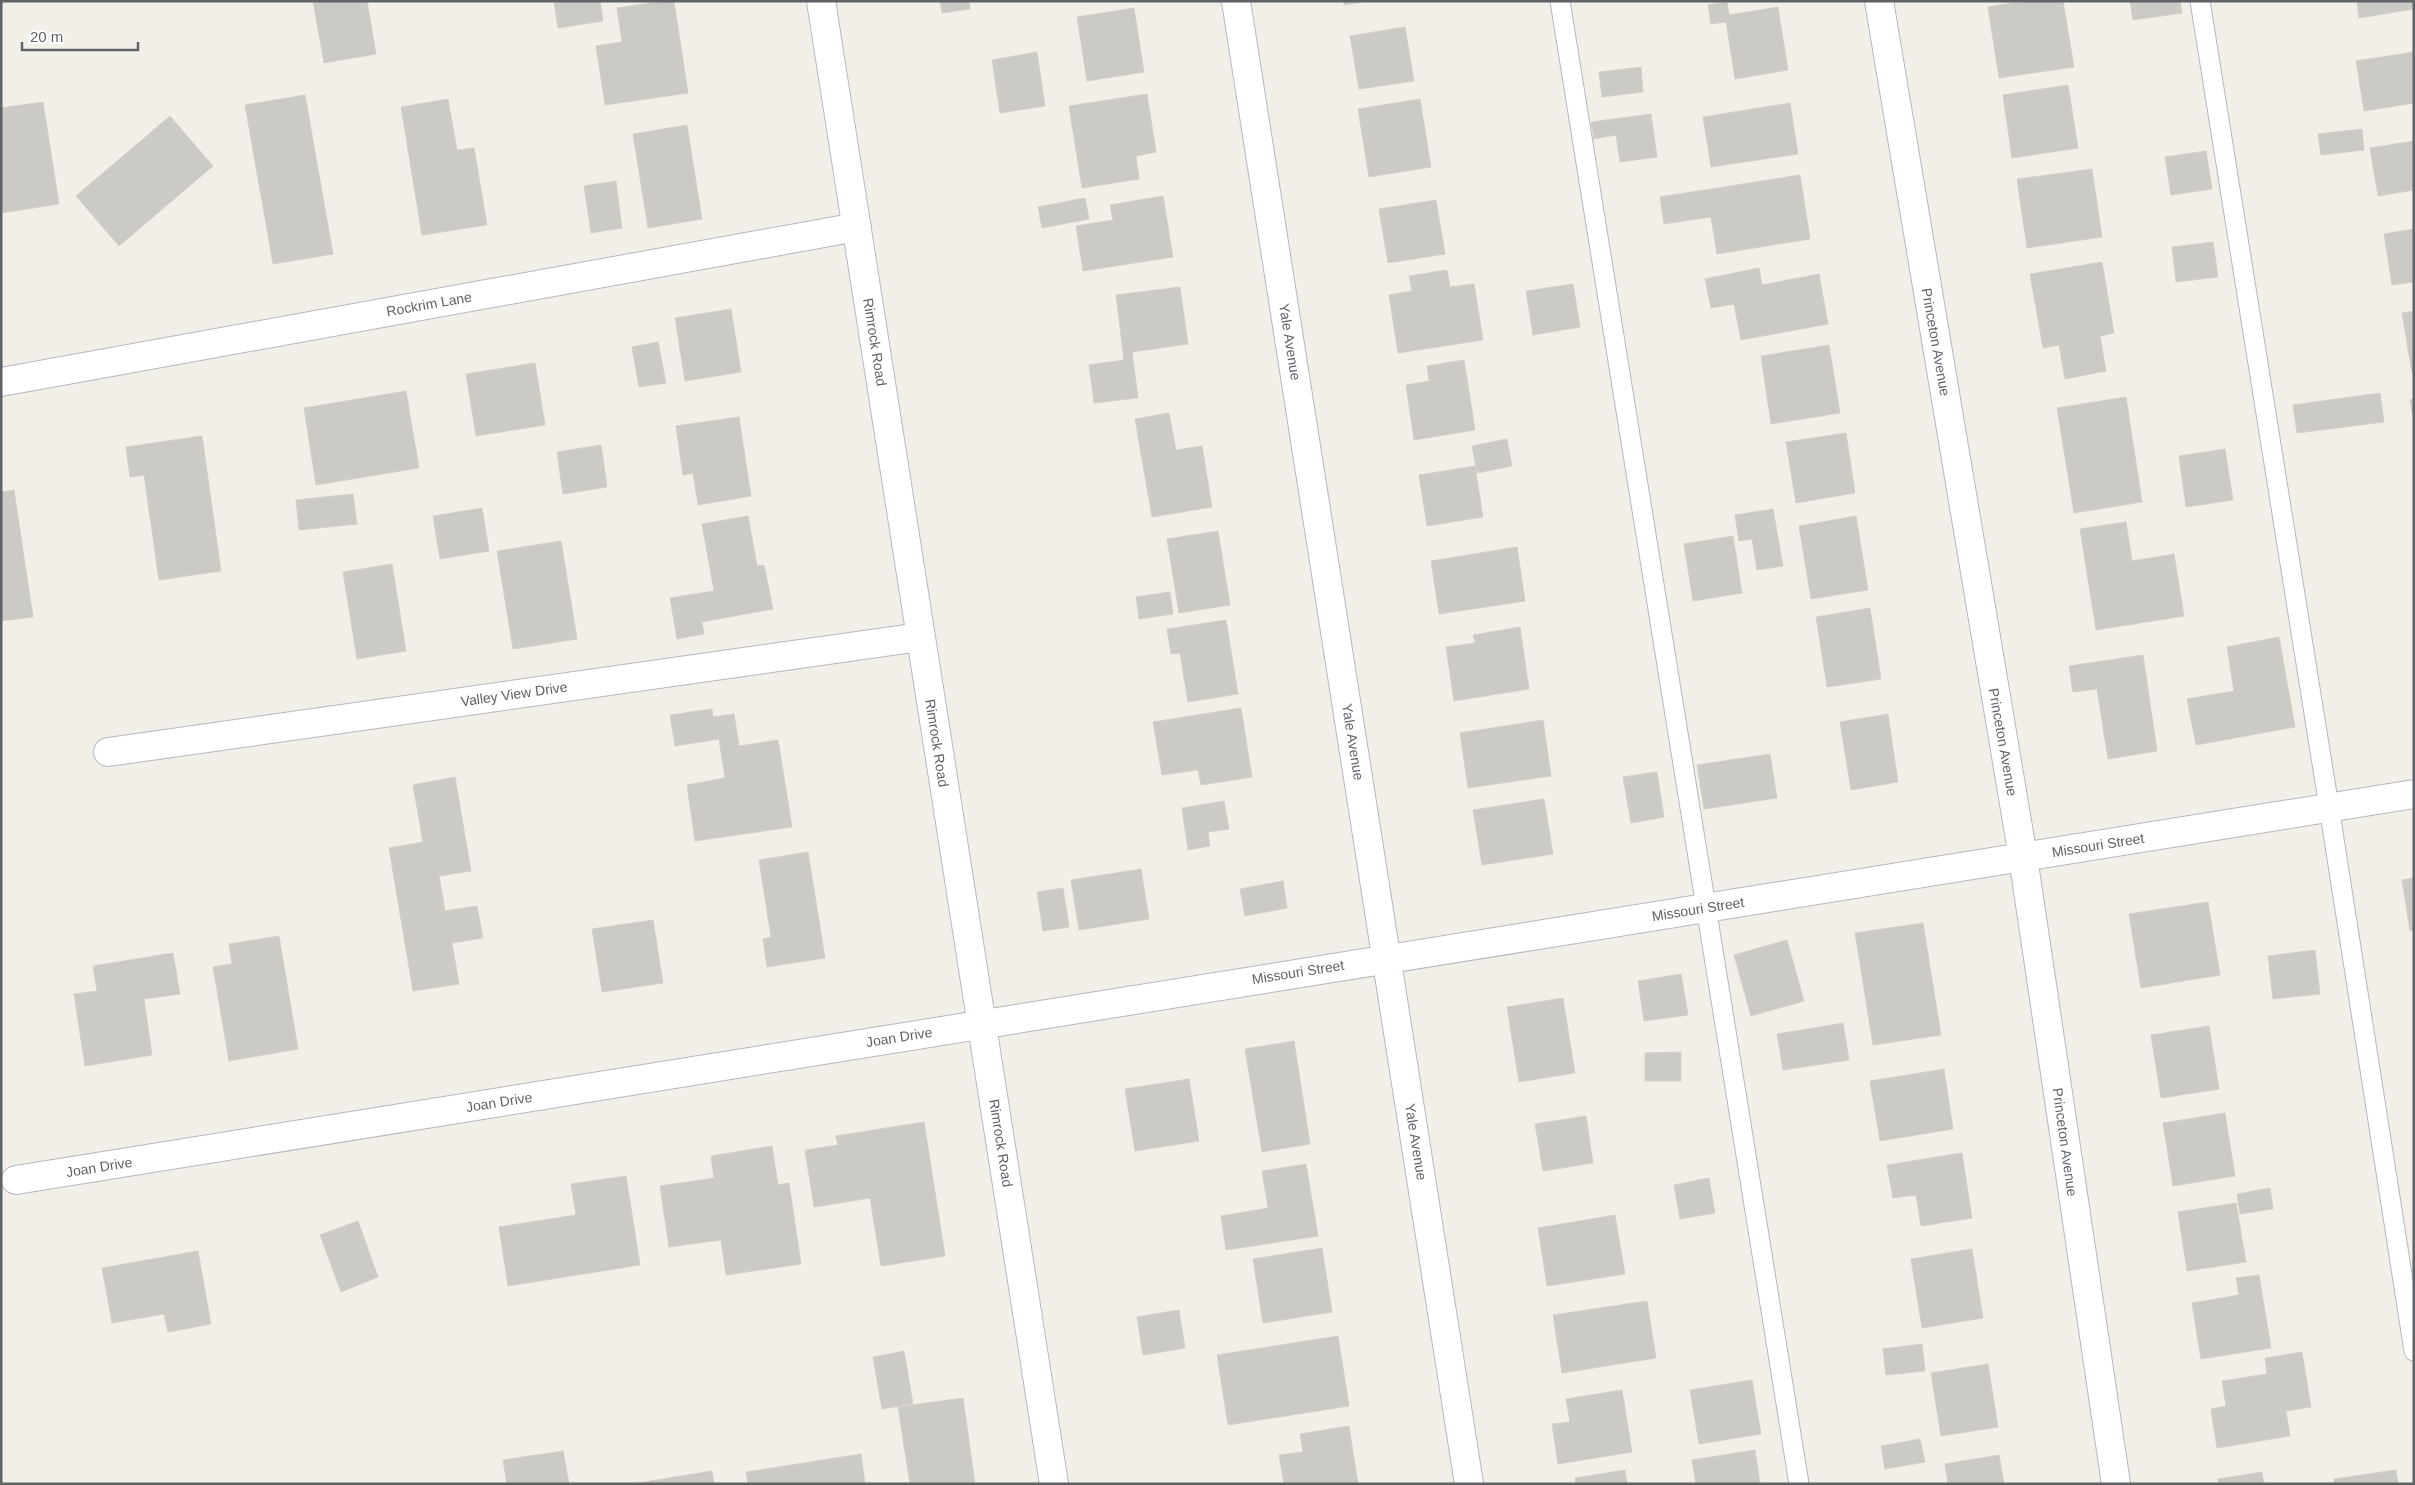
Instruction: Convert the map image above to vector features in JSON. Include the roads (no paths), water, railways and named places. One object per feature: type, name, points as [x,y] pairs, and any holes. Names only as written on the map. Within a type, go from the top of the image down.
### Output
[{"type":"street","name":"Rimrock Road","points":[[821,1],[1054,1484]]},
{"type":"street","name":"Yale Avenue","points":[[1236,1],[1469,1484]]},
{"type":"street","name":"Princeton Avenue","points":[[1879,1],[2023,857],[2116,1484]]},
{"type":"street","name":"Rockrim Lane","points":[[1,382],[857,227]]},
{"type":"street","name":"Valley View Drive","points":[[108,752],[920,637]]},
{"type":"street","name":"Missouri Street","points":[[982,1024],[2414,794]]},
{"type":"street","name":"Joan Drive","points":[[16,1180],[982,1024]]},
{"type":"lane","points":[[1560,1],[1799,1484]]},
{"type":"lane","points":[[2200,1],[2330,807],[2414,1351]]}]
